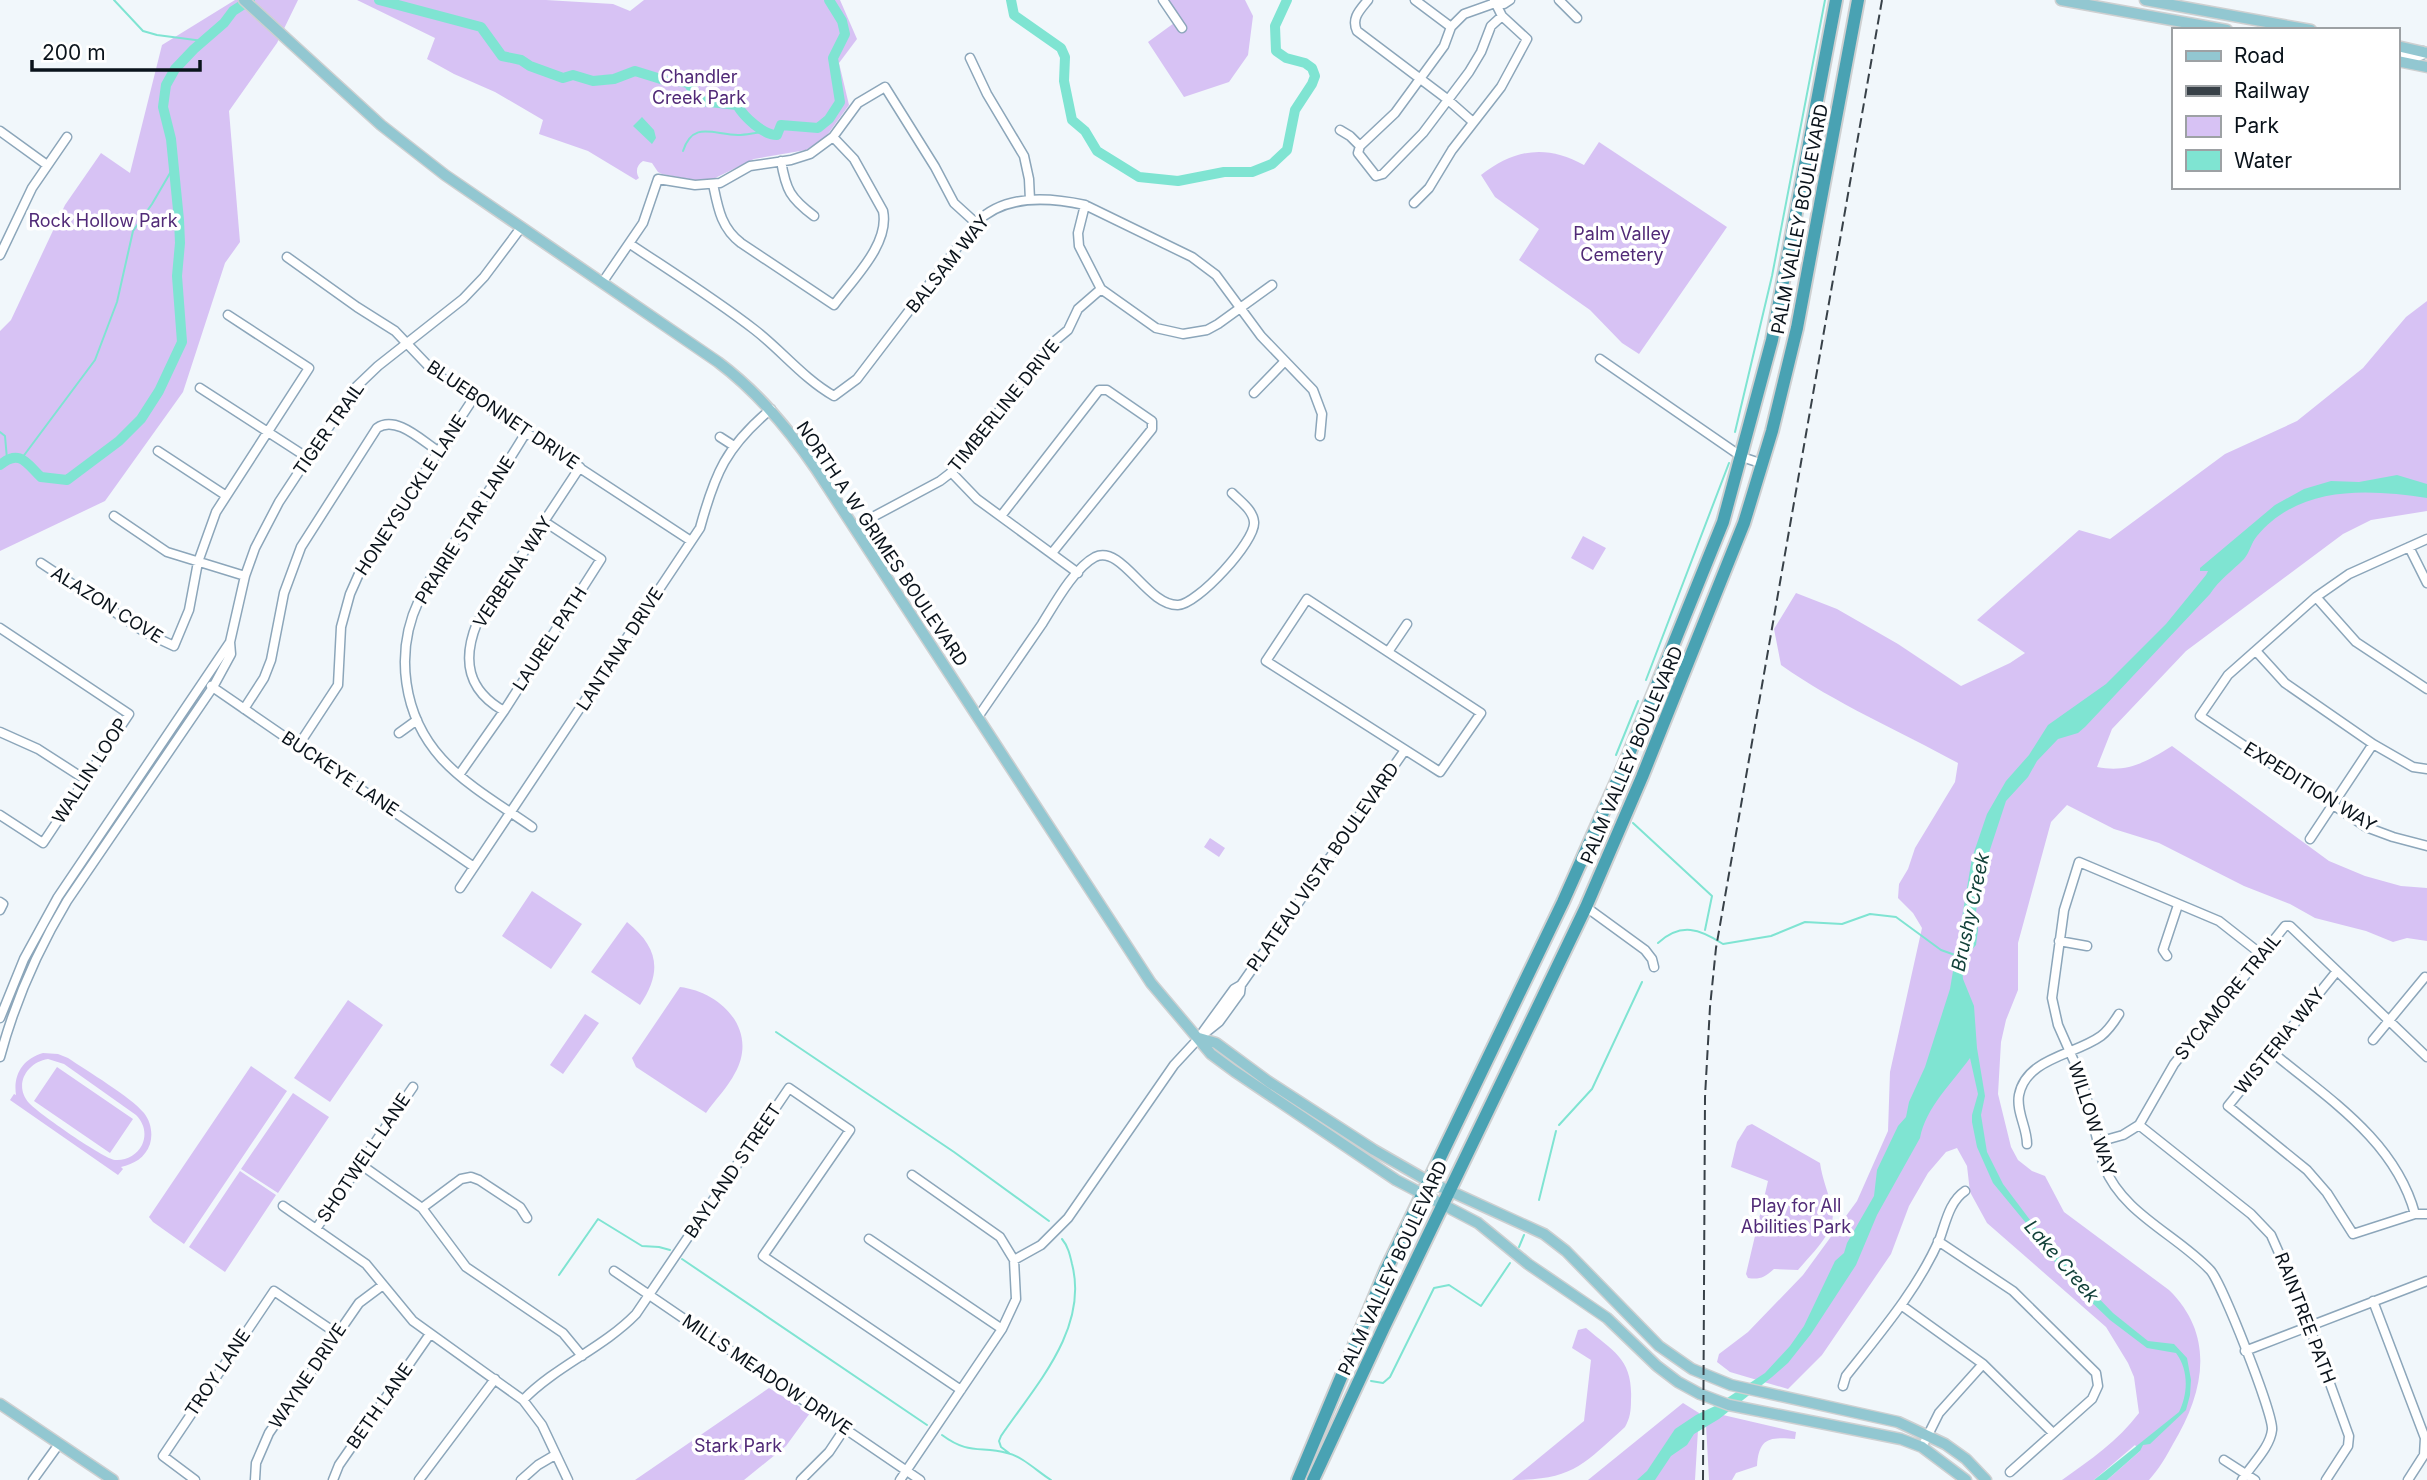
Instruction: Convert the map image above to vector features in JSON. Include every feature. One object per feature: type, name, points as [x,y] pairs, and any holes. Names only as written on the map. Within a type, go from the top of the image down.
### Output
[{"type":"highway","name":"PALM VALLEY BOULEVARD","points":[[1298,1480],[1346,1362],[1422,1194],[1563,902],[1629,754],[1723,522],[1781,299],[1836,0]]},
{"type":"highway","name":"PALM VALLEY BOULEVARD","points":[[1313,1480],[1586,907],[1708,618],[1744,523],[1763,464],[1797,328],[1858,0]]},
{"type":"highway","points":[[1574,877],[1576,897],[1586,907]]},
{"type":"highway","points":[[1563,902],[1572,912],[1573,934]]},
{"type":"highway","points":[[1332,1439],[1326,1432],[1326,1424],[1348,1370],[1346,1362]]},
{"type":"main road","name":"NORTH A W GRIMES BOULEVARD","points":[[244,0],[381,125],[445,175],[727,369],[771,409],[801,446],[1151,982],[1211,1054],[1360,1157],[1478,1223],[1528,1264],[1603,1314],[1657,1366],[1679,1382],[1716,1401],[1765,1413],[1879,1433],[1922,1447],[1966,1480]]},
{"type":"main road","points":[[2061,0],[2089,2],[2217,28]]},
{"type":"main road","points":[[2145,0],[2300,28]]},
{"type":"main road","points":[[2399,46],[2425,52]]},
{"type":"main road","points":[[2399,61],[2427,67]]},
{"type":"main road","name":"NORTH A W GRIMES BOULEVARD","points":[[1199,1038],[1216,1043],[1258,1074],[1428,1181],[1544,1234],[1566,1251],[1659,1346],[1700,1374],[1724,1383],[1885,1419],[1927,1434],[1966,1459],[1986,1480]]},
{"type":"main road","points":[[1274,1098],[1296,1107],[1325,1126],[1335,1129],[1340,1127]]},
{"type":"main road","points":[[0,1404],[113,1480]]},
{"type":"street","points":[[1163,0],[1182,28]]},
{"type":"street","points":[[1368,0],[1356,16],[1354,24],[1357,31],[1473,122]]},
{"type":"street","points":[[1415,0],[1426,3],[1451,27]]},
{"type":"street","points":[[1559,0],[1577,18]]},
{"type":"street","points":[[1359,150],[1395,113],[1444,46],[1451,27],[1464,14],[1495,1],[1508,1]]},
{"type":"street","points":[[1414,203],[1429,188],[1452,150],[1501,87],[1527,39],[1502,16],[1495,1]]},
{"type":"street","points":[[1339,130],[1350,136],[1371,172],[1376,176],[1383,174],[1423,133],[1469,72],[1481,52],[1491,26],[1502,16]]},
{"type":"street","points":[[2399,52],[2417,57],[2425,52]]},
{"type":"street","points":[[970,58],[987,94],[1024,156],[1030,200]]},
{"type":"street","points":[[602,283],[643,223],[659,179],[695,185],[713,184],[724,182],[750,166],[810,154],[834,137],[858,103],[885,87],[954,203],[976,223]]},
{"type":"street","points":[[0,131],[47,165]]},
{"type":"street","points":[[0,255],[2,245],[32,188],[67,137]]},
{"type":"street","points":[[713,184],[719,212],[730,234],[834,305],[880,242],[885,219],[854,159],[834,137]]},
{"type":"street","points":[[781,161],[789,193],[814,216]]},
{"type":"street","name":"BALSAM WAY","points":[[630,244],[757,331],[795,363],[813,384],[834,396],[857,379],[976,223],[988,212],[1015,201],[1085,205],[1201,261],[1216,275],[1261,336],[1309,385],[1318,398],[1323,420],[1320,436]]},
{"type":"street","points":[[1085,205],[1078,233],[1079,246],[1101,289],[1150,324],[1175,334],[1207,330],[1272,285]]},
{"type":"street","name":"TIGER TRAIL","points":[[0,1057],[21,990],[47,934],[213,687],[231,654],[230,642],[245,576],[266,525],[307,458],[356,387],[369,373],[463,299],[484,277],[520,229]]},
{"type":"street","name":"BLUEBONNET DRIVE","points":[[287,257],[357,307],[385,323],[408,343],[435,373],[691,541]]},
{"type":"street","name":"TIMBERLINE DRIVE","points":[[854,527],[940,481],[951,472],[1050,345],[1068,330],[1078,309],[1101,289]]},
{"type":"street","points":[[198,562],[207,532],[225,495],[309,368],[228,315]]},
{"type":"street","points":[[1600,359],[1742,457],[1763,464]]},
{"type":"street","points":[[1254,393],[1286,361]]},
{"type":"street","points":[[200,388],[307,458]]},
{"type":"street","points":[[1002,516],[1099,390],[1107,390],[1152,421],[1152,429],[1052,553]]},
{"type":"street","name":"HONEYSUCKLE LANE","points":[[298,746],[338,685],[341,627],[356,580],[370,554],[473,399]]},
{"type":"street","name":"LANTANA DRIVE","points":[[460,888],[700,528],[710,489],[734,446],[741,436],[771,409]]},
{"type":"street","points":[[244,709],[264,678],[271,660],[284,593],[301,547],[377,428],[386,423],[396,424],[438,451]]},
{"type":"street","name":"PRAIRIE STAR LANE","points":[[525,433],[433,575],[413,614],[407,638],[405,667],[409,696],[417,720],[431,746],[459,775],[531,827]]},
{"type":"street","points":[[720,438],[734,446]]},
{"type":"street","points":[[158,451],[225,495]]},
{"type":"street","name":"VERBENA WAY","points":[[503,711],[486,699],[475,684],[469,664],[470,643],[477,623],[580,467]]},
{"type":"street","points":[[951,472],[968,491],[1078,573]]},
{"type":"street","points":[[978,717],[1063,592],[1078,573],[1096,557],[1109,556],[1159,600],[1176,606],[1190,602],[1214,580],[1253,533],[1254,520],[1251,512],[1232,493]]},
{"type":"street","points":[[114,516],[167,552],[245,576]]},
{"type":"street","name":"LAUREL PATH","points":[[459,775],[601,559],[545,522]]},
{"type":"street","points":[[2427,539],[2349,574],[2316,597],[2256,651],[2285,683],[2373,744],[2413,767],[2427,769]]},
{"type":"street","points":[[2409,547],[2427,583]]},
{"type":"street","name":"ALAZON COVE","points":[[41,563],[146,633],[174,646],[189,610],[198,562]]},
{"type":"street","points":[[2316,597],[2356,642],[2427,689]]},
{"type":"street","points":[[1307,599],[1481,713],[1440,772],[1405,750],[1266,661],[1307,599]]},
{"type":"street","points":[[1388,652],[1408,624]]},
{"type":"street","name":"WALLIN LOOP","points":[[0,628],[129,714],[43,843],[0,815]]},
{"type":"street","name":"TIGER TRAIL","points":[[0,1018],[24,959],[58,897],[230,642]]},
{"type":"street","name":"EXPEDITION WAY","points":[[2256,651],[2228,675],[2200,716],[2366,827],[2427,846]]},
{"type":"street","name":"BUCKEYE LANE","points":[[205,681],[474,867]]},
{"type":"street","points":[[399,733],[417,720]]},
{"type":"street","points":[[0,732],[38,749],[86,780]]},
{"type":"street","points":[[2310,839],[2373,744]]},
{"type":"street","name":"PLATEAU VISTA BOULEVARD","points":[[1014,1259],[1041,1245],[1068,1218],[1174,1065],[1199,1038],[1234,989],[1241,985],[1405,750]]},
{"type":"street","name":"WILLOW WAY","points":[[2244,1477],[2268,1442],[2272,1426],[2263,1392],[2214,1273],[2120,1195],[2106,1170],[2081,1077],[2058,1025],[2052,998],[2067,897],[2079,862],[2219,921],[2261,954]]},
{"type":"street","points":[[0,902],[3,904],[0,911]]},
{"type":"street","points":[[2167,956],[2163,950],[2178,905]]},
{"type":"street","points":[[1586,907],[1645,950],[1654,967]]},
{"type":"street","name":"SYCAMORE TRAIL","points":[[2139,1125],[2174,1064],[2287,925],[2427,1057]]},
{"type":"street","points":[[2059,941],[2087,946]]},
{"type":"street","name":"WISTERIA WAY","points":[[2337,971],[2228,1106],[2307,1170],[2327,1193],[2353,1234],[2415,1214],[2427,1214]]},
{"type":"street","points":[[2373,1041],[2425,977]]},
{"type":"street","points":[[2027,1144],[2027,1130],[2019,1108],[2023,1085],[2035,1069],[2101,1037],[2119,1014]]},
{"type":"street","points":[[2272,1052],[2348,1114],[2376,1143],[2396,1171],[2410,1197],[2415,1214]]},
{"type":"street","name":"SHOTWELL LANE","points":[[316,1229],[413,1087]]},
{"type":"street","name":"BAYLAND STREET","points":[[523,1400],[546,1380],[620,1329],[636,1314],[789,1088],[850,1130],[763,1256],[961,1390]]},
{"type":"street","points":[[2098,1142],[2123,1135],[2139,1125]]},
{"type":"street","name":"RAINTREE PATH","points":[[2139,1125],[2265,1227],[2280,1252],[2310,1326],[2349,1436],[2348,1446],[2326,1480]]},
{"type":"street","points":[[360,1164],[422,1208],[466,1266],[563,1334],[582,1356]]},
{"type":"street","points":[[900,1480],[1002,1329],[1016,1299],[1014,1259],[1004,1243],[990,1228],[912,1175]]},
{"type":"street","points":[[422,1208],[461,1180],[471,1177],[520,1206],[527,1218]]},
{"type":"street","points":[[1843,1387],[1846,1376],[1901,1306],[1938,1241],[1956,1197],[1965,1191]]},
{"type":"street","points":[[284,1206],[366,1264],[405,1315],[523,1400],[542,1425],[568,1480]]},
{"type":"street","points":[[869,1239],[1002,1329]]},
{"type":"street","points":[[1938,1241],[2013,1291],[2095,1373],[2098,1386],[2092,1399],[2010,1472]]},
{"type":"street","name":"MILLS MEADOW DRIVE","points":[[614,1271],[920,1480]]},
{"type":"street","points":[[2245,1351],[2427,1281]]},
{"type":"street","name":"WAYNE DRIVE","points":[[255,1480],[257,1463],[269,1433],[359,1303],[383,1285]]},
{"type":"street","name":"TROY LANE","points":[[195,1480],[163,1456],[274,1291],[337,1333]]},
{"type":"street","points":[[2373,1301],[2425,1438],[2424,1455],[2409,1480]]},
{"type":"street","points":[[1901,1306],[1983,1364],[2053,1433]]},
{"type":"street","name":"BETH LANE","points":[[333,1480],[339,1465],[430,1334]]},
{"type":"street","points":[[1922,1447],[1938,1413],[1983,1364]]},
{"type":"street","points":[[419,1480],[495,1379]]},
{"type":"street","points":[[801,1480],[829,1452],[845,1428]]},
{"type":"street","points":[[33,1480],[59,1444]]},
{"type":"street","points":[[521,1480],[555,1455]]},
{"type":"street","points":[[2224,1460],[2244,1477],[2255,1480]]},
{"type":"green space","name":"Rock Hollow Park","points":[[235,0],[298,0],[277,43],[229,111],[240,242],[225,263],[183,392],[105,501],[0,551],[0,331],[11,320],[65,205],[101,153],[130,173],[162,45]]},
{"type":"green space","name":"Chandler Creek Park","points":[[357,0],[546,0],[613,4],[630,11],[644,0],[840,0],[857,39],[839,63],[849,105],[825,138],[806,150],[754,159],[711,180],[700,181],[662,174],[652,163],[643,161],[637,168],[639,178],[636,180],[588,151],[539,134],[543,120],[495,92],[427,59],[435,38]]},
{"type":"green space","points":[[1169,0],[1245,0],[1253,16],[1248,55],[1229,82],[1184,97],[1148,42],[1181,18]]},
{"type":"green space","name":"Palm Valley Cemetery","points":[[1599,142],[1727,227],[1639,354],[1622,343],[1590,310],[1519,260],[1539,229],[1495,197],[1481,175],[1506,160],[1531,152],[1557,154],[1584,165]]},
{"type":"green space","points":[[2427,301],[2427,511],[2371,520],[2343,534],[2186,651],[2112,729],[2097,767],[2136,765],[2172,746],[2329,861],[2365,876],[2401,886],[2427,888],[2427,941],[2407,938],[2393,942],[2366,931],[2315,918],[2159,843],[2114,829],[2067,805],[2051,822],[2018,943],[2018,990],[2001,1042],[1998,1094],[2011,1147],[2018,1160],[2032,1171],[2045,1176],[2064,1212],[2169,1290],[2194,1326],[2199,1345],[2198,1385],[2184,1425],[2162,1463],[2149,1480],[2107,1480],[2140,1451],[2135,1445],[2094,1480],[2062,1480],[2113,1441],[2139,1413],[2134,1377],[2106,1327],[1987,1223],[1970,1192],[1967,1166],[1957,1148],[1946,1152],[1928,1173],[1909,1206],[1891,1254],[1822,1355],[1788,1389],[1730,1372],[1717,1362],[1719,1354],[1748,1332],[1803,1275],[1857,1201],[1888,1131],[1890,1072],[1922,928],[1913,913],[1898,898],[1899,884],[1908,869],[1915,848],[1955,782],[1958,763],[1845,704],[1781,665],[1774,629],[1796,593],[1837,609],[1898,644],[1961,686],[2025,653],[1977,620],[2079,530],[2110,539],[2225,454],[2297,421],[2363,368],[2406,317]]},
{"type":"green space","points":[[1583,536],[1606,548],[1593,570],[1571,558]]},
{"type":"green space","points":[[1210,838],[1225,848],[1219,857],[1204,847]]},
{"type":"green space","points":[[532,891],[582,924],[551,969],[502,936]]},
{"type":"green space","points":[[627,922],[645,941],[654,960],[652,981],[640,1005],[591,972]]},
{"type":"green space","points":[[680,987],[709,996],[722,1005],[739,1028],[742,1042],[741,1057],[735,1073],[706,1113],[636,1067],[632,1058]]},
{"type":"green space","points":[[348,1000],[383,1025],[330,1102],[294,1078]]},
{"type":"green space","points":[[585,1014],[599,1023],[563,1074],[550,1065]]},
{"type":"green space","points":[[43,1053],[68,1058],[138,1107],[150,1124],[151,1132],[150,1144],[142,1157],[121,1167],[123,1169],[118,1175],[10,1100],[16,1095],[16,1080],[21,1068]],"holes":[[[48,1059],[64,1064],[139,1118],[144,1129],[140,1149],[127,1158],[109,1158],[71,1135],[29,1103],[22,1089],[22,1082],[29,1069]]]},
{"type":"green space","points":[[251,1066],[287,1091],[184,1244],[149,1217]]},
{"type":"green space","points":[[57,1067],[133,1119],[110,1153],[34,1101]]},
{"type":"green space","points":[[293,1093],[329,1117],[278,1193],[241,1169]]},
{"type":"green space","name":"Play for All Abilities Park","points":[[1752,1124],[1820,1163],[1833,1216],[1828,1233],[1798,1270],[1774,1269],[1756,1279],[1748,1278],[1746,1274],[1768,1181],[1731,1167],[1737,1142],[1747,1126]]},
{"type":"green space","points":[[240,1171],[276,1195],[225,1272],[189,1247]]},
{"type":"green space","points":[[1586,1328],[1620,1358],[1629,1375],[1630,1411],[1627,1424],[1575,1468],[1549,1477],[1512,1480],[1584,1421],[1591,1360],[1572,1348],[1578,1330]]},
{"type":"green space","name":"Stark Park","points":[[769,1388],[810,1413],[786,1446],[744,1480],[635,1480]]},
{"type":"green space","points":[[1683,1403],[1699,1413],[1695,1480],[1588,1480]]},
{"type":"green space","points":[[1723,1415],[1796,1432],[1795,1439],[1778,1438],[1767,1441],[1760,1450],[1757,1466],[1736,1473],[1732,1480],[1709,1480],[1706,1424]]},
{"type":"water","points":[[642,117],[654,130],[656,138],[652,144],[633,126]]},
{"type":"water","points":[[2397,475],[2427,484],[2427,498],[2381,493],[2336,495],[2293,507],[2274,519],[2257,536],[2244,559],[2085,727],[2078,733],[2058,739],[2037,761],[2028,777],[2006,801],[1980,880],[1976,945],[1965,957],[1962,968],[1963,979],[1974,1006],[1977,1048],[1985,1096],[1981,1115],[1987,1152],[2003,1184],[2054,1252],[2113,1313],[2148,1341],[2174,1344],[2187,1358],[2191,1380],[2186,1410],[2150,1444],[2143,1445],[2140,1451],[2107,1480],[2094,1480],[2179,1412],[2185,1390],[2183,1367],[2176,1353],[2147,1348],[2110,1320],[2062,1274],[2045,1246],[1993,1183],[1977,1147],[1972,1122],[1978,1094],[1970,1058],[1928,1116],[1920,1138],[1877,1215],[1856,1265],[1811,1334],[1788,1363],[1772,1377],[1719,1419],[1694,1434],[1687,1445],[1671,1456],[1655,1480],[1637,1480],[1647,1471],[1675,1429],[1765,1373],[1790,1346],[1804,1326],[1835,1261],[1844,1253],[1874,1196],[1877,1170],[1898,1126],[1906,1117],[1909,1102],[1925,1067],[1950,989],[1972,858],[1987,814],[2006,781],[2029,755],[2048,725],[2106,684],[2166,624],[2206,575],[2208,571],[2200,571],[2200,568],[2275,505],[2304,489],[2331,481],[2359,482]]},
{"type":"waterway","points":[[114,0],[143,31],[203,41]]},
{"type":"waterway","points":[[0,465],[7,460],[18,458],[41,477],[67,480],[119,441],[141,419],[159,391],[182,342],[177,276],[179,220],[171,139],[163,107],[166,85],[175,69],[194,49],[224,23],[233,11],[250,0]]},
{"type":"waterway","points":[[379,0],[481,27],[502,56],[521,60],[563,78],[573,75],[593,81],[614,79],[635,71],[664,80]]},
{"type":"waterway","points":[[679,81],[688,83],[701,101],[737,105],[744,115],[766,132],[777,135],[781,125],[818,128],[829,119],[840,102],[833,58],[845,34],[842,21],[829,0]]},
{"type":"waterway","points":[[1011,0],[1014,15],[1061,48],[1065,57],[1064,81],[1072,120],[1085,131],[1097,151],[1139,177],[1178,181],[1224,172],[1252,172],[1272,164],[1287,150],[1295,110],[1315,76],[1312,68],[1305,63],[1286,58],[1276,51],[1275,26],[1287,0]]},
{"type":"waterway","points":[[1735,432],[1772,276],[1825,0]]},
{"type":"waterway","points":[[683,151],[687,141],[698,132],[738,135],[766,132]]},
{"type":"waterway","points":[[22,458],[95,360],[117,302],[133,231],[173,168]]},
{"type":"waterway","points":[[0,432],[5,436],[7,459]]},
{"type":"waterway","points":[[1646,680],[1729,463]]},
{"type":"waterway","points":[[1616,755],[1638,701]]},
{"type":"waterway","points":[[1633,823],[1712,896],[1705,930]]},
{"type":"waterway","name":"Brushy Creek","points":[[1658,943],[1675,932],[1690,930],[1723,944],[1771,936],[1805,922],[1842,924],[1870,914],[1896,917],[1941,950],[1955,955]]},
{"type":"waterway","points":[[1559,1125],[1592,1089],[1642,982]]},
{"type":"waterway","points":[[776,1032],[954,1152],[1049,1221]]},
{"type":"waterway","points":[[1539,1200],[1556,1131]]},
{"type":"waterway","points":[[559,1275],[598,1219],[642,1246],[670,1250]]},
{"type":"waterway","points":[[1519,1247],[1524,1235]]},
{"type":"waterway","points":[[1009,1453],[1001,1447],[1001,1436],[1056,1356],[1073,1311],[1075,1288],[1072,1264],[1062,1239]]},
{"type":"waterway","points":[[682,1259],[927,1425]]},
{"type":"waterway","points":[[1371,1381],[1383,1383],[1390,1377],[1434,1288],[1449,1285],[1481,1306],[1510,1263]]},
{"type":"waterway","points":[[942,1435],[967,1448],[1013,1455],[1051,1480]]},
{"type":"railway","points":[[1703,1480],[1705,1097],[1716,948],[1882,0]]},
{"type":"water label","name":"Lake Creek","points":[[2062,1261]]}]
